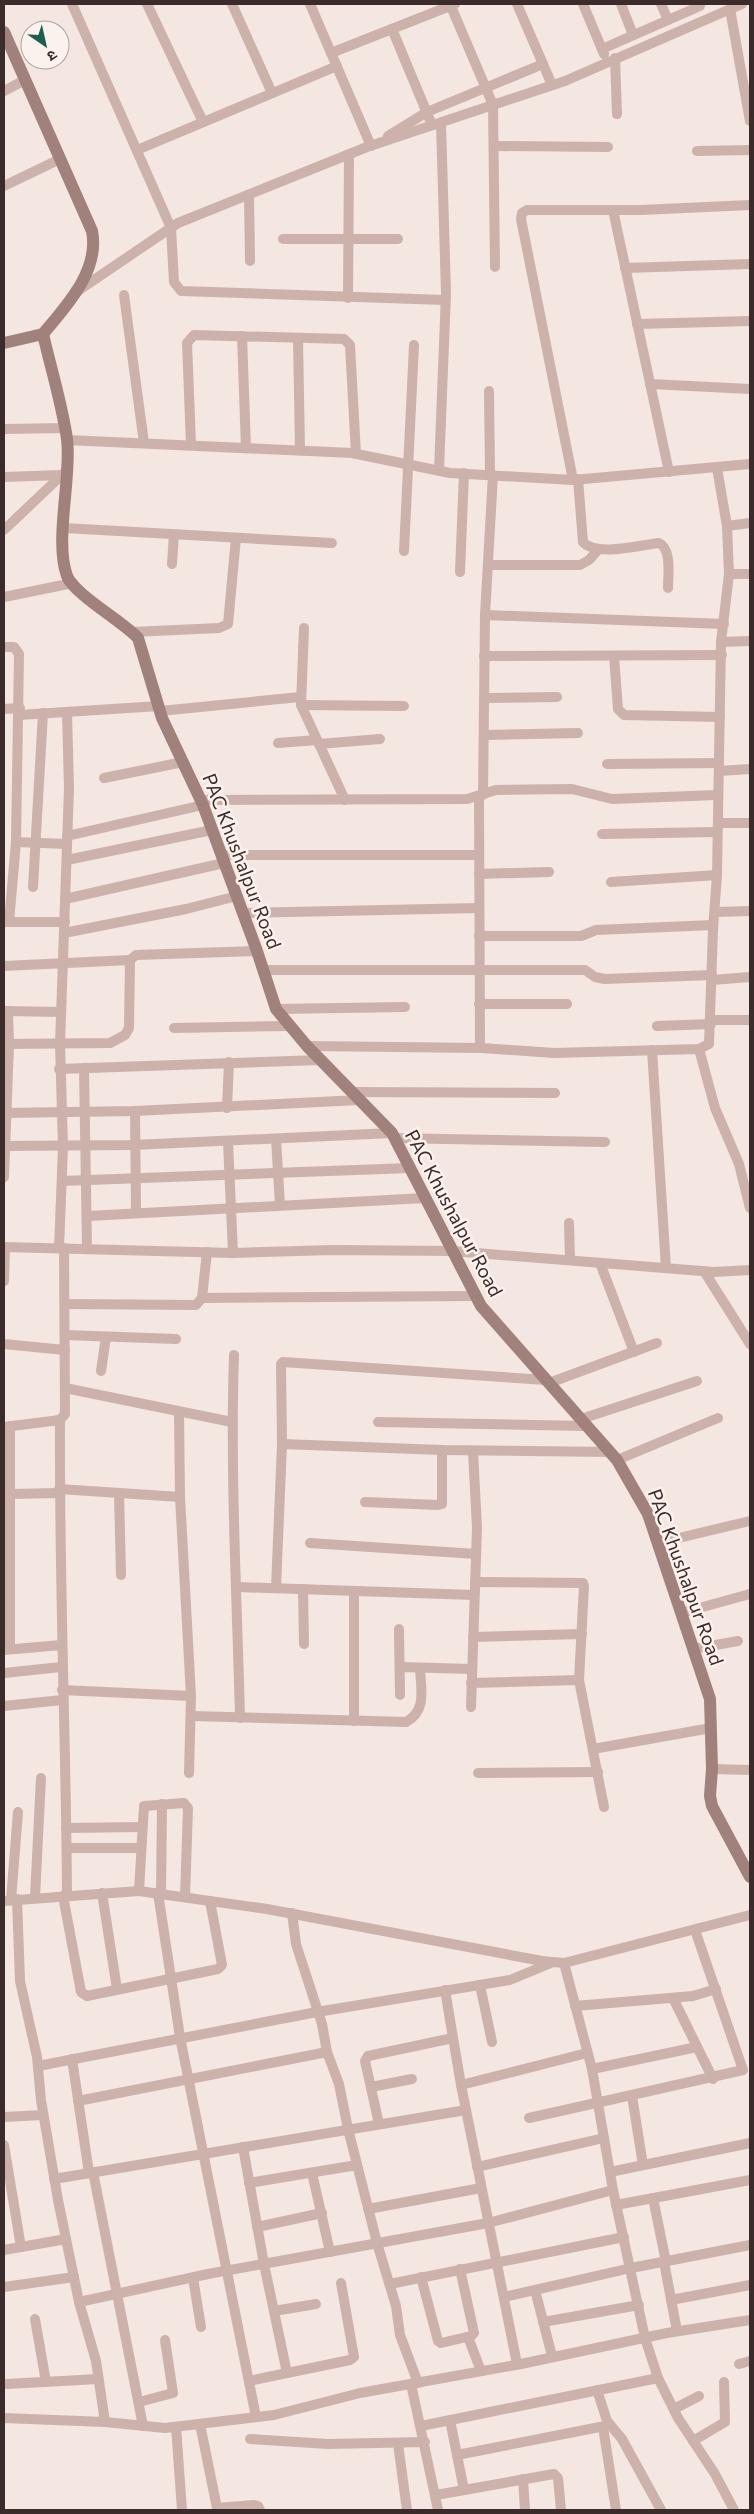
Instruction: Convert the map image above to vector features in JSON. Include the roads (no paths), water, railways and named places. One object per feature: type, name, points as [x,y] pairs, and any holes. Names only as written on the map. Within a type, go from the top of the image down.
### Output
[{"type":"main road","points":[[4,32],[92,231],[94,241],[94,250],[78,290],[43,334],[4,343]]},
{"type":"main road","name":"PAC Khushalpur Road","points":[[43,334],[66,434],[63,553],[67,577],[78,590],[138,638],[159,708],[202,803],[264,970],[276,1009],[288,1026],[393,1136],[481,1306],[613,1456],[640,1498],[658,1543],[710,1699],[712,1769],[710,1796],[712,1806],[750,1877]]},
{"type":"street","points":[[72,4],[171,228],[174,282],[181,291],[445,300]]},
{"type":"street","points":[[149,4],[203,122]]},
{"type":"street","points":[[232,4],[272,93]]},
{"type":"street","points":[[310,4],[336,66],[373,145]]},
{"type":"street","points":[[331,53],[452,4],[493,105],[495,267]]},
{"type":"street","points":[[517,4],[552,85]]},
{"type":"street","points":[[583,4],[602,49],[611,60],[617,114]]},
{"type":"street","points":[[621,4],[633,35]]},
{"type":"street","points":[[661,4],[668,20]]},
{"type":"street","points":[[78,290],[171,228],[373,145],[552,85],[742,4]]},
{"type":"street","points":[[602,49],[700,5],[706,19]]},
{"type":"street","points":[[730,9],[750,122]]},
{"type":"street","points":[[392,29],[427,112],[437,124],[445,300],[439,470]]},
{"type":"street","points":[[373,145],[427,112],[543,64]]},
{"type":"street","points":[[137,150],[336,66]]},
{"type":"street","points":[[4,91],[25,80]]},
{"type":"street","points":[[494,146],[608,147]]},
{"type":"street","points":[[697,151],[750,150]]},
{"type":"street","points":[[348,298],[349,155]]},
{"type":"street","points":[[4,186],[60,159]]},
{"type":"street","points":[[249,195],[250,261]]},
{"type":"street","points":[[668,588],[667,552],[662,544],[598,550],[587,547],[583,542],[576,479],[521,219],[522,213],[527,210],[613,210],[750,205]]},
{"type":"street","points":[[613,210],[669,472]]},
{"type":"street","points":[[283,239],[398,239]]},
{"type":"street","points":[[625,268],[750,264]]},
{"type":"street","points":[[124,294],[144,443]]},
{"type":"street","points":[[637,324],[750,321]]},
{"type":"street","points":[[191,445],[187,343],[194,336],[344,339],[348,342],[356,454]]},
{"type":"street","points":[[242,336],[246,448]]},
{"type":"street","points":[[298,338],[300,450]]},
{"type":"street","points":[[404,551],[414,346]]},
{"type":"street","points":[[650,384],[750,389]]},
{"type":"street","points":[[480,1048],[479,855],[485,735],[484,656],[491,475],[489,391]]},
{"type":"street","points":[[4,429],[144,443],[356,454],[464,473],[576,479],[750,464]]},
{"type":"street","points":[[307,1046],[480,1048],[554,1053],[699,1049],[709,1044],[713,925],[716,912],[717,795],[722,642],[729,574],[727,526],[716,468]]},
{"type":"street","points":[[4,477],[64,473]]},
{"type":"street","points":[[4,530],[64,473]]},
{"type":"street","points":[[460,572],[464,473]]},
{"type":"street","points":[[727,526],[750,523]]},
{"type":"street","points":[[64,528],[332,543]]},
{"type":"street","points":[[172,564],[174,534]]},
{"type":"street","points":[[132,632],[219,628],[228,624],[236,538]]},
{"type":"street","points":[[488,565],[580,565],[589,560],[598,550]]},
{"type":"street","points":[[729,574],[750,574]]},
{"type":"street","points":[[4,597],[72,583]]},
{"type":"street","points":[[485,616],[724,624]]},
{"type":"street","points":[[304,628],[301,701],[345,800]]},
{"type":"street","points":[[722,642],[750,640]]},
{"type":"street","points":[[4,647],[14,647],[20,654],[16,842],[7,922],[65,927],[186,910],[237,896]]},
{"type":"street","points":[[484,656],[722,655]]},
{"type":"street","points":[[614,656],[618,709],[624,715],[720,717]]},
{"type":"street","points":[[486,698],[557,697]]},
{"type":"street","points":[[4,709],[43,714],[301,701],[404,706]]},
{"type":"street","points":[[67,712],[69,788],[59,1069],[63,1147],[62,1248],[65,1304],[65,1414],[60,1420],[59,1491],[61,1667],[66,1828],[65,1896],[81,1992],[87,1996],[218,1968],[222,1965],[210,1901]]},
{"type":"street","points":[[33,887],[43,714]]},
{"type":"street","points":[[485,735],[578,733]]},
{"type":"street","points":[[278,743],[380,739]]},
{"type":"street","points":[[104,778],[183,762]]},
{"type":"street","points":[[607,764],[750,769]]},
{"type":"street","points":[[16,842],[67,840],[202,803],[467,799],[496,790],[572,789],[612,799],[717,795]]},
{"type":"street","points":[[602,834],[718,828],[750,823]]},
{"type":"street","points":[[67,860],[212,830]]},
{"type":"street","points":[[66,899],[223,859],[479,855]]},
{"type":"street","points":[[479,874],[549,872]]},
{"type":"street","points":[[611,882],[717,875]]},
{"type":"street","points":[[243,913],[479,908]]},
{"type":"street","points":[[716,912],[750,910]]},
{"type":"street","points":[[479,936],[581,936],[596,930],[713,925]]},
{"type":"street","points":[[4,966],[63,965],[130,960],[136,955],[257,951]]},
{"type":"street","points":[[6,1044],[110,1043],[125,1035],[129,1028],[130,960]]},
{"type":"street","points":[[264,970],[585,970],[594,977],[605,979],[750,977]]},
{"type":"street","points":[[479,1004],[567,1004]]},
{"type":"street","points":[[276,1009],[405,1007]]},
{"type":"street","points":[[4,1177],[6,1011],[61,1012]]},
{"type":"street","points":[[657,1026],[750,1020]]},
{"type":"street","points":[[174,1028],[288,1026]]},
{"type":"street","points":[[699,1049],[715,1108],[738,1164],[750,1208]]},
{"type":"street","points":[[652,1050],[666,1268]]},
{"type":"street","points":[[59,1069],[320,1060]]},
{"type":"street","points":[[227,1108],[229,1062]]},
{"type":"street","points":[[84,1068],[88,1216],[87,1248]]},
{"type":"street","points":[[5,1113],[61,1114],[227,1108],[355,1096],[555,1093]]},
{"type":"street","points":[[135,1111],[134,1178],[136,1212]]},
{"type":"street","points":[[4,1146],[63,1147],[393,1136],[605,1142]]},
{"type":"street","points":[[276,1139],[280,1205]]},
{"type":"street","points":[[228,1142],[233,1253]]},
{"type":"street","points":[[62,1181],[410,1168]]},
{"type":"street","points":[[88,1216],[425,1198]]},
{"type":"street","points":[[569,1223],[570,1260]]},
{"type":"street","points":[[4,1281],[4,1247],[233,1253],[333,1250],[452,1251],[704,1271],[750,1270]]},
{"type":"street","points":[[65,1304],[191,1306],[200,1302],[202,1298],[207,1252]]},
{"type":"street","points":[[600,1263],[634,1352]]},
{"type":"street","points":[[704,1271],[750,1344]]},
{"type":"street","points":[[202,1298],[475,1296]]},
{"type":"street","points":[[65,1335],[176,1339]]},
{"type":"street","points":[[101,1371],[106,1337]]},
{"type":"street","points":[[276,1588],[282,1444],[279,1367],[283,1362],[547,1382],[657,1343]]},
{"type":"street","points":[[4,1344],[65,1350]]},
{"type":"street","points":[[234,1355],[232,1502],[237,1587],[240,1718]]},
{"type":"street","points":[[378,1422],[584,1423],[698,1380]]},
{"type":"street","points":[[65,1388],[232,1422]]},
{"type":"street","points":[[180,1412],[180,1497],[191,1696],[189,1774]]},
{"type":"street","points":[[282,1444],[613,1456],[718,1418]]},
{"type":"street","points":[[60,1420],[7,1426],[10,1494],[7,1533],[7,1650],[61,1645]]},
{"type":"street","points":[[365,1502],[442,1504],[442,1450]]},
{"type":"street","points":[[471,1707],[476,1554],[473,1451]]},
{"type":"street","points":[[10,1494],[59,1491],[180,1497]]},
{"type":"street","points":[[119,1493],[121,1575]]},
{"type":"street","points":[[658,1543],[750,1521]]},
{"type":"street","points":[[310,1543],[476,1554]]},
{"type":"street","points":[[475,1582],[583,1583],[579,1680],[604,1807]]},
{"type":"street","points":[[237,1587],[474,1595]]},
{"type":"street","points":[[303,1589],[304,1644]]},
{"type":"street","points":[[354,1591],[354,1721]]},
{"type":"street","points":[[681,1613],[750,1594]]},
{"type":"street","points":[[399,1629],[400,1695]]},
{"type":"street","points":[[472,1637],[582,1634]]},
{"type":"street","points":[[693,1649],[738,1641]]},
{"type":"street","points":[[4,1673],[61,1667]]},
{"type":"street","points":[[400,1667],[472,1669]]},
{"type":"street","points":[[191,1716],[400,1723],[412,1719],[421,1705],[420,1668]]},
{"type":"street","points":[[471,1683],[579,1680]]},
{"type":"street","points":[[4,1706],[62,1701],[191,1696]]},
{"type":"street","points":[[593,1749],[711,1728]]},
{"type":"street","points":[[712,1769],[750,1770]]},
{"type":"street","points":[[478,1773],[598,1772]]},
{"type":"street","points":[[35,1898],[41,1778]]},
{"type":"street","points":[[139,1891],[144,1806],[184,1803],[188,1808],[185,1897]]},
{"type":"street","points":[[162,1804],[159,1894],[180,2037],[256,2417]]},
{"type":"street","points":[[18,1812],[10,1900],[20,1981],[38,2066],[54,2178],[79,2302],[98,2379],[105,2422]]},
{"type":"street","points":[[66,1828],[142,1827]]},
{"type":"street","points":[[66,1848],[141,1848]]},
{"type":"street","points":[[10,1900],[139,1891],[292,1914],[559,1962]]},
{"type":"street","points":[[102,1893],[118,1989]]},
{"type":"street","points":[[292,1914],[296,1944],[318,2012],[327,2052],[339,2084],[368,2209],[396,2306],[400,2335],[414,2384],[438,2510]]},
{"type":"street","points":[[38,2066],[180,2037],[515,1978],[559,1962],[750,1915]]},
{"type":"street","points":[[529,2118],[713,2079],[743,2070],[695,1930]]},
{"type":"street","points":[[559,1962],[575,2006],[592,2069],[613,2190],[645,2338],[658,2378],[674,2409],[715,2474],[734,2510]]},
{"type":"street","points":[[480,1984],[492,2042]]},
{"type":"street","points":[[575,2006],[693,1996],[716,1989]]},
{"type":"street","points":[[445,1990],[461,2085],[517,2364]]},
{"type":"street","points":[[673,1998],[713,2079]]},
{"type":"street","points":[[379,2124],[365,2061],[368,2056],[453,2038]]},
{"type":"street","points":[[592,2069],[697,2047]]},
{"type":"street","points":[[78,2101],[327,2052]]},
{"type":"street","points":[[461,2085],[587,2053]]},
{"type":"street","points":[[72,2059],[91,2172],[118,2293],[143,2426]]},
{"type":"street","points":[[371,2087],[412,2079]]},
{"type":"street","points":[[632,2096],[643,2165]]},
{"type":"street","points":[[54,2178],[466,2110]]},
{"type":"street","points":[[4,2118],[44,2115]]},
{"type":"street","points":[[477,2167],[604,2138]]},
{"type":"street","points":[[610,2172],[750,2143]]},
{"type":"street","points":[[4,2145],[22,2247]]},
{"type":"street","points":[[243,2147],[264,2264],[287,2373]]},
{"type":"street","points":[[249,2184],[357,2165]]},
{"type":"street","points":[[312,2173],[330,2252]]},
{"type":"street","points":[[616,2205],[750,2180]]},
{"type":"street","points":[[368,2209],[482,2188]]},
{"type":"street","points":[[79,2302],[264,2264],[488,2223],[613,2190]]},
{"type":"street","points":[[654,2198],[677,2331]]},
{"type":"street","points":[[257,2227],[322,2213]]},
{"type":"street","points":[[390,2284],[624,2237]]},
{"type":"street","points":[[4,2250],[66,2239]]},
{"type":"street","points":[[504,2297],[631,2268],[750,2245]]},
{"type":"street","points":[[421,2278],[439,2342],[468,2337],[474,2333],[460,2269]]},
{"type":"street","points":[[4,2287],[74,2277]]},
{"type":"street","points":[[193,2278],[201,2327]]},
{"type":"street","points":[[249,2382],[350,2360],[354,2357],[342,2283]]},
{"type":"street","points":[[671,2300],[750,2286]]},
{"type":"street","points":[[535,2290],[552,2356]]},
{"type":"street","points":[[274,2310],[316,2304]]},
{"type":"street","points":[[543,2322],[638,2305]]},
{"type":"street","points":[[35,2320],[46,2382]]},
{"type":"street","points":[[4,2418],[176,2427],[256,2417],[677,2331],[750,2320]]},
{"type":"street","points":[[468,2337],[481,2371]]},
{"type":"street","points":[[139,2402],[173,2394],[165,2340]]},
{"type":"street","points":[[739,2364],[750,2361]]},
{"type":"street","points":[[421,2426],[658,2378]]},
{"type":"street","points":[[7,2384],[98,2379]]},
{"type":"street","points":[[694,2441],[725,2422],[724,2382]]},
{"type":"street","points":[[597,2390],[607,2426],[616,2510]]},
{"type":"street","points":[[674,2409],[699,2396]]},
{"type":"street","points":[[450,2420],[464,2490]]},
{"type":"street","points":[[200,2424],[216,2506],[220,2509],[254,2505],[260,2510]]},
{"type":"street","points":[[457,2455],[607,2426]]},
{"type":"street","points":[[607,2426],[622,2439],[661,2510]]},
{"type":"street","points":[[176,2427],[182,2510]]},
{"type":"street","points":[[250,2439],[328,2444],[425,2442]]},
{"type":"street","points":[[398,2444],[407,2510]]},
{"type":"street","points":[[436,2495],[523,2479],[557,2475],[561,2510]]},
{"type":"street","points":[[523,2479],[525,2510]]}]
